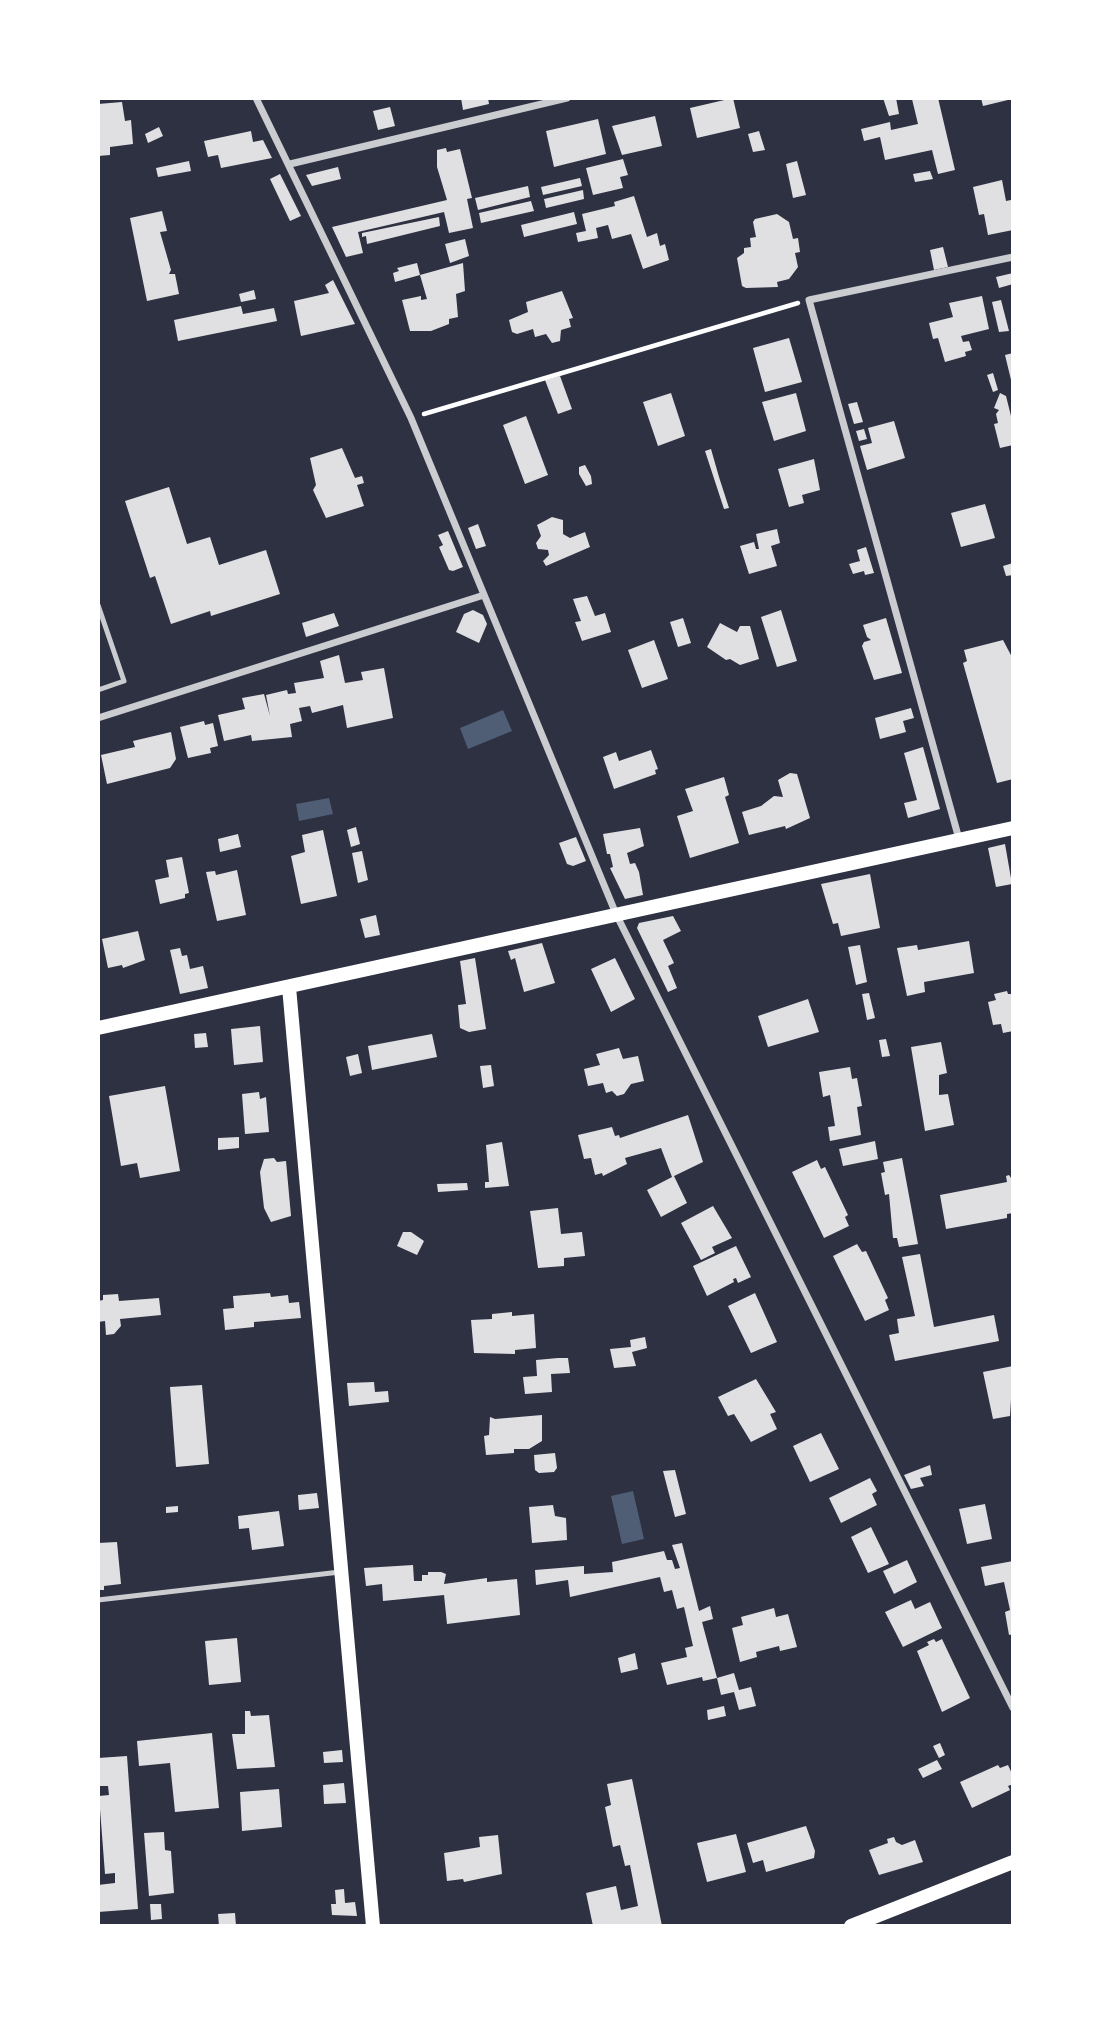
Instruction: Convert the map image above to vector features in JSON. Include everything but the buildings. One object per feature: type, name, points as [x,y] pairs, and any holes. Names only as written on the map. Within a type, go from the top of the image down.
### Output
[{"type":"main road","points":[[98,1028],[959,839],[1012,831]]},
{"type":"main road","points":[[289,987],[373,1926]]},
{"type":"main road","points":[[851,1926],[1013,1862]]},
{"type":"street","points":[[256,98],[411,418],[616,914],[1013,1709]]},
{"type":"street","points":[[290,164],[568,98]]},
{"type":"street","points":[[959,839],[809,300],[1013,257]]},
{"type":"street","points":[[98,718],[484,595]]},
{"type":"lane","points":[[98,605],[124,681],[98,690]]},
{"type":"lane","points":[[98,1600],[340,1572]]},
{"type":"path","points":[[411,418],[809,300]]},
{"type":"water","points":[[503,710],[512,731],[468,749],[460,728]]},
{"type":"water","points":[[329,798],[333,814],[299,821],[296,804]]},
{"type":"water","points":[[633,1491],[644,1539],[622,1544],[611,1496]]}]
